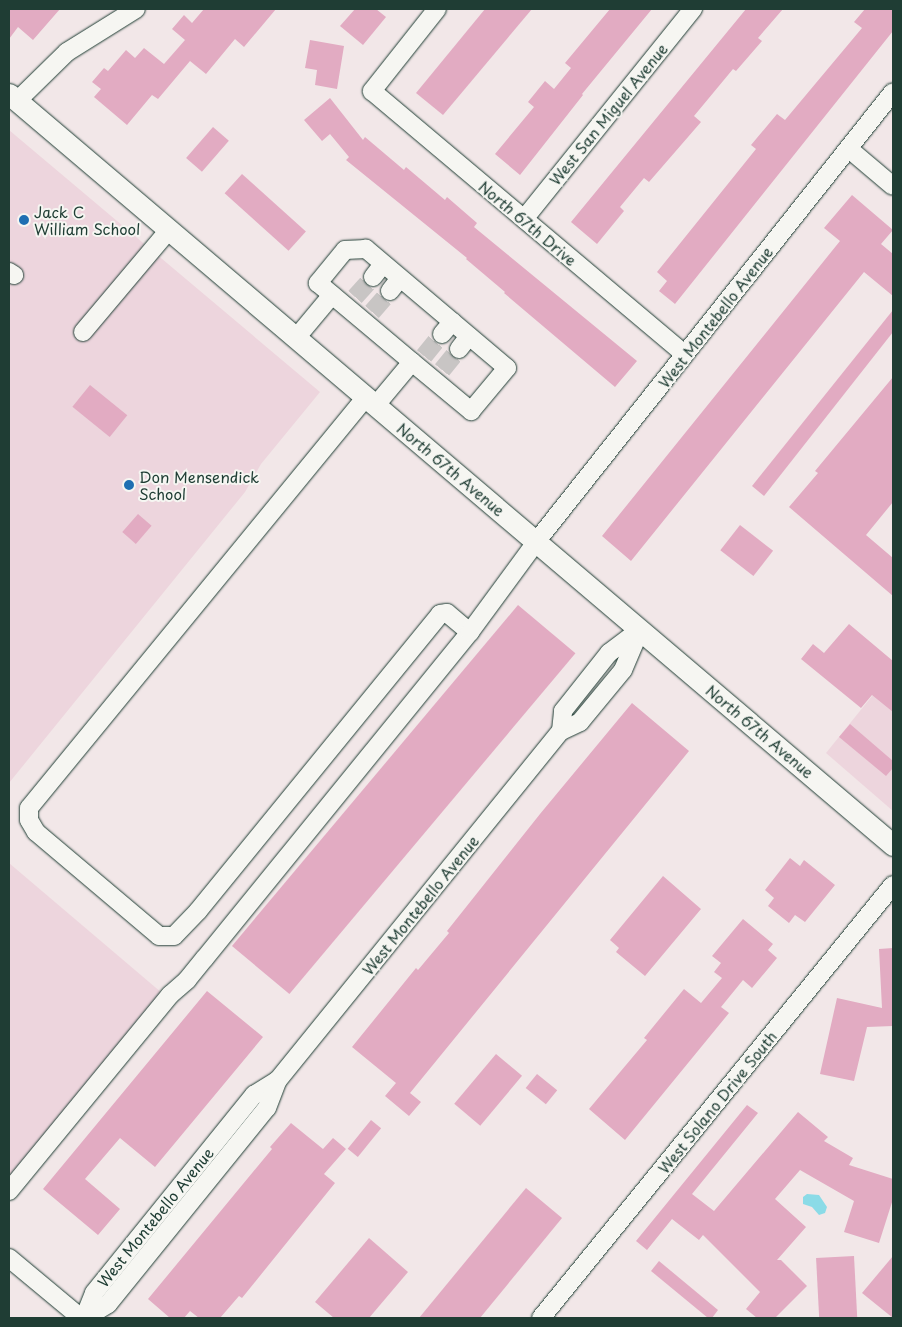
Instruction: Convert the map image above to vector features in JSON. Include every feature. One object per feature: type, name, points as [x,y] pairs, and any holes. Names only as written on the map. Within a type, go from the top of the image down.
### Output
[{"type":"main road","name":"North 67th Avenue","points":[[13,97],[893,845]]},
{"type":"street","points":[[13,97],[67,52],[136,9]]},
{"type":"street","name":"North 67th Drive","points":[[437,9],[372,90],[685,355]]},
{"type":"street","name":"West San Miguel Avenue","points":[[524,219],[693,9]]},
{"type":"street","name":"West Montebello Avenue","points":[[9,1191],[170,995],[187,980],[470,632],[536,542],[893,92]]},
{"type":"street","points":[[849,148],[893,186]]},
{"type":"street","points":[[83,332],[169,230]]},
{"type":"street","points":[[366,249],[378,270],[395,285],[464,343],[507,368],[471,411],[438,375],[417,361],[351,302],[332,295],[318,283],[345,250],[366,249]]},
{"type":"street","points":[[296,338],[332,295]]},
{"type":"street","points":[[417,361],[371,401],[29,808],[29,820],[36,832],[159,936],[174,936],[198,911],[440,614],[447,613],[470,632]]},
{"type":"street","name":"West Montebello Avenue","points":[[83,1318],[94,1293],[254,1095],[278,1080],[561,731],[580,722],[623,670],[640,630]]},
{"type":"street","name":"West Solano Drive South","points":[[541,1318],[893,885]]},
{"type":"street","points":[[9,1258],[83,1318]]},
{"type":"shaded area","name":"Don Mensendick School","points":[[9,130],[320,392],[261,464],[245,492],[9,783]]},
{"type":"shaded area","points":[[893,670],[893,811],[826,753]]},
{"type":"shaded area","points":[[9,863],[162,993],[9,1180]]},
{"type":"water","points":[[807,1194],[819,1195],[827,1207],[825,1213],[819,1215],[812,1207],[803,1204],[803,1197]]},
{"type":"building","points":[[9,9],[60,9],[33,40],[18,27],[9,39]]},
{"type":"building","points":[[204,9],[276,9],[244,47],[235,39],[206,74],[190,61],[158,99],[152,95],[127,125],[94,97],[101,89],[92,82],[104,68],[108,71],[126,50],[135,58],[144,48],[164,64],[185,40],[172,29],[184,15],[192,23]]},
{"type":"building","points":[[355,9],[376,9],[386,17],[363,45],[340,26]]},
{"type":"building","points":[[485,9],[532,9],[443,115],[416,93]]},
{"type":"building","points":[[610,9],[652,9],[582,94],[520,175],[495,154],[534,107],[528,102],[545,81],[554,89],[571,68],[565,63]]},
{"type":"building","points":[[746,9],[783,9],[758,38],[762,41],[736,71],[733,69],[694,116],[701,122],[649,182],[644,178],[620,207],[624,211],[597,244],[571,222]]},
{"type":"building","points":[[865,9],[893,9],[893,31],[675,304],[659,291],[667,281],[657,272],[756,149],[751,145],[777,114],[785,120],[862,28],[854,22]]},
{"type":"building","points":[[310,40],[344,46],[337,89],[315,85],[317,70],[305,68]]},
{"type":"building","points":[[330,98],[363,140],[365,137],[404,170],[406,167],[445,200],[447,197],[477,223],[474,227],[637,361],[615,387],[504,293],[467,258],[346,160],[349,157],[330,134],[322,141],[304,120]]},
{"type":"building","points":[[213,127],[229,141],[202,172],[186,158]]},
{"type":"building","points":[[242,174],[306,232],[289,251],[225,193]]},
{"type":"building","points":[[852,195],[893,230],[881,244],[893,254],[893,296],[864,272],[631,561],[602,536],[840,241],[824,228]]},
{"type":"building","points":[[893,310],[893,332],[764,496],[752,486]]},
{"type":"building","points":[[893,377],[893,502],[866,535],[893,558],[893,596],[789,507],[818,473],[815,471]]},
{"type":"building","points":[[90,385],[127,415],[110,437],[72,407]]},
{"type":"building","points":[[138,514],[152,526],[136,544],[122,532]]},
{"type":"building","points":[[740,525],[773,551],[753,576],[720,550]]},
{"type":"building","points":[[518,605],[575,653],[289,994],[232,946]]},
{"type":"building","points":[[849,624],[893,661],[893,712],[872,695],[861,708],[801,659],[813,644],[824,653]]},
{"type":"building","points":[[632,703],[689,751],[410,1093],[421,1102],[409,1116],[385,1096],[396,1083],[352,1047],[416,968],[418,970],[449,933],[447,931],[540,814]]},
{"type":"building","points":[[850,724],[893,761],[893,768],[886,776],[839,737]]},
{"type":"building","points":[[790,858],[800,866],[804,860],[835,885],[805,922],[795,915],[789,923],[768,906],[774,898],[765,890]]},
{"type":"building","points":[[663,876],[701,909],[645,976],[616,952],[619,948],[610,940]]},
{"type":"building","points":[[743,919],[773,944],[768,950],[777,958],[752,988],[743,980],[721,1007],[729,1013],[625,1140],[589,1109],[647,1040],[644,1038],[684,989],[701,1003],[722,978],[714,972],[721,963],[712,956]]},
{"type":"building","points":[[893,948],[893,1026],[867,1027],[854,1081],[820,1074],[837,998],[882,1008],[879,949]]},
{"type":"building","points":[[207,991],[263,1037],[155,1167],[120,1138],[85,1179],[120,1209],[98,1235],[43,1189]]},
{"type":"building","points":[[496,1054],[522,1076],[480,1126],[454,1104]]},
{"type":"building","points":[[537,1074],[557,1090],[546,1104],[526,1088]]},
{"type":"building","points":[[747,1105],[758,1113],[692,1194],[714,1211],[798,1112],[828,1137],[824,1141],[853,1158],[849,1165],[893,1179],[893,1199],[879,1243],[844,1232],[854,1201],[800,1170],[775,1199],[806,1227],[777,1260],[781,1260],[807,1286],[775,1318],[757,1318],[746,1309],[760,1292],[703,1235],[699,1240],[672,1219],[647,1250],[636,1241]]},
{"type":"building","points":[[371,1120],[381,1128],[358,1157],[348,1149]]},
{"type":"building","points":[[291,1123],[323,1149],[333,1138],[346,1149],[324,1174],[335,1183],[242,1298],[239,1296],[220,1318],[199,1318],[190,1311],[184,1318],[170,1318],[148,1299],[272,1149],[270,1147]]},
{"type":"building","points":[[526,1188],[562,1218],[480,1318],[419,1318]]},
{"type":"building","points":[[369,1238],[408,1272],[369,1318],[334,1318],[315,1302]]},
{"type":"building","points":[[854,1256],[857,1318],[819,1318],[816,1258]]},
{"type":"building","points":[[893,1256],[893,1318],[862,1293]]},
{"type":"building","points":[[659,1261],[718,1310],[712,1318],[708,1318],[651,1271]]},
{"type":"tunnel","points":[[355,297],[373,277]]},
{"type":"tunnel","points":[[372,312],[390,291]]},
{"type":"tunnel","points":[[424,356],[442,334]]},
{"type":"tunnel","points":[[442,370],[459,349]]},
{"type":"place","name":"Jack C William School","points":[[24,220]]},
{"type":"place","name":"Don Mensendick School","points":[[129,485]]}]
